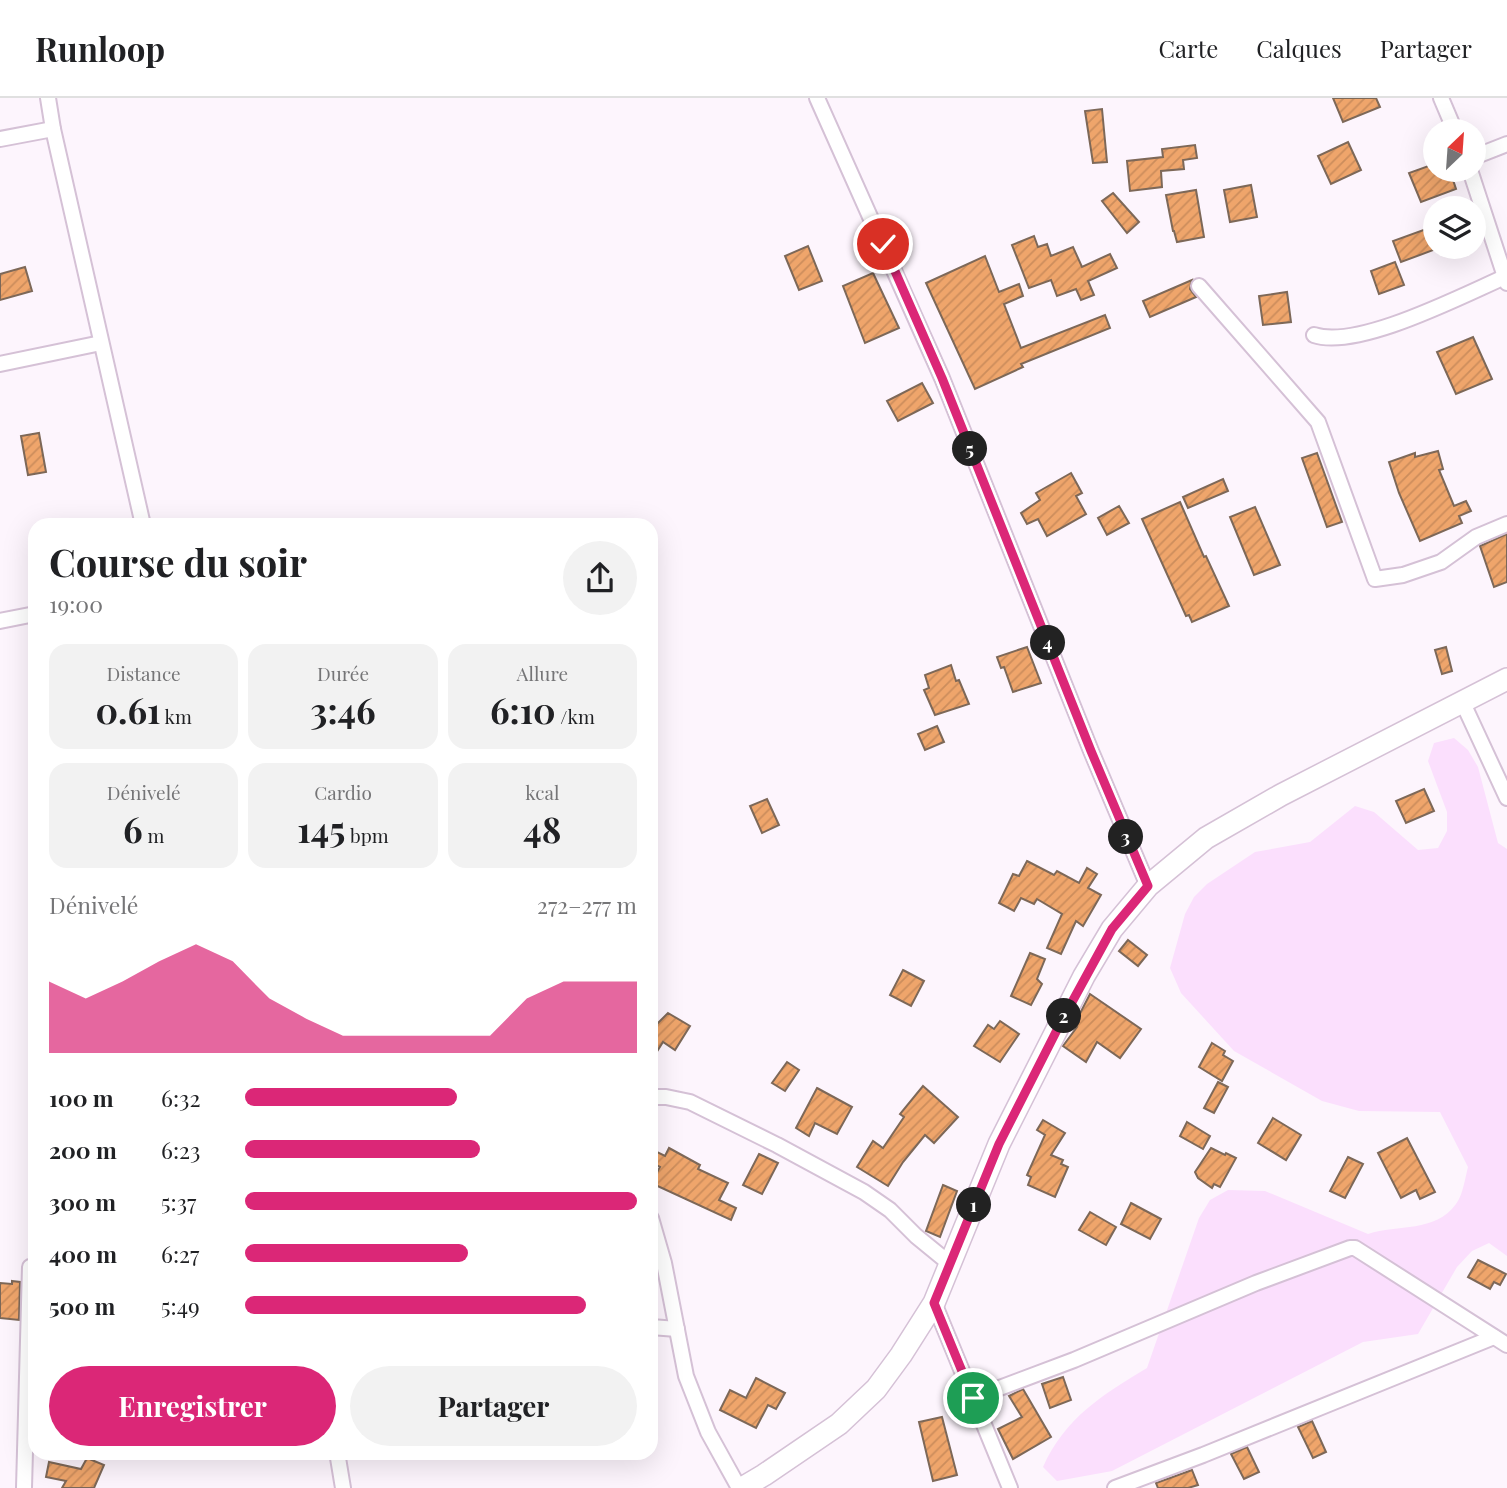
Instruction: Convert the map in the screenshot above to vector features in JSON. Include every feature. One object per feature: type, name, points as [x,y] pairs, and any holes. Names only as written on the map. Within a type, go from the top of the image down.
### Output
[{"type":"main road","points":[[740,1488],[764,1475],[839,1424],[876,1389],[901,1355],[934,1303],[999,1144],[1078,988],[1112,929],[1148,886],[1206,838],[1281,795],[1507,679]]},
{"type":"street","points":[[48,98],[52,129],[141,518]]},
{"type":"street","points":[[817,98],[942,378],[1086,739],[1148,886]]},
{"type":"street","points":[[1441,98],[1450,119]]},
{"type":"street","points":[[0,139],[52,129]]},
{"type":"street","points":[[1486,152],[1507,144]]},
{"type":"street","points":[[1314,335],[1326,339],[1360,335],[1434,309],[1506,279],[1475,182]]},
{"type":"street","points":[[1199,286],[1318,422],[1375,579],[1403,575],[1441,562],[1476,537],[1507,524]]},
{"type":"street","points":[[0,364],[101,343]]},
{"type":"street","points":[[0,621],[28,615]]},
{"type":"street","points":[[1462,701],[1507,798]]},
{"type":"street","points":[[658,1097],[690,1102],[864,1192],[890,1210],[949,1264]]},
{"type":"street","points":[[658,1242],[683,1364],[694,1399],[708,1432],[740,1488]]},
{"type":"street","points":[[973,1398],[1074,1360],[1256,1283],[1350,1248],[1355,1248],[1507,1345]]},
{"type":"street","points":[[934,1303],[1010,1488]]},
{"type":"street","points":[[658,1328],[677,1329]]},
{"type":"street","points":[[1115,1488],[1494,1337]]},
{"type":"street","points":[[24,1488],[28,1341]]},
{"type":"street","points":[[338,1460],[343,1488]]},
{"type":"shaded area","points":[[1454,738],[1468,750],[1478,767],[1498,843],[1507,849],[1507,1256],[1489,1243],[1472,1251],[1457,1267],[1418,1334],[1363,1342],[1112,1471],[1057,1481],[1043,1467],[1062,1435],[1086,1409],[1147,1368],[1199,1218],[1210,1200],[1228,1190],[1265,1191],[1368,1234],[1427,1224],[1438,1220],[1456,1204],[1468,1167],[1440,1112],[1359,1111],[1322,1101],[1234,1051],[1181,993],[1170,968],[1185,914],[1194,897],[1207,884],[1255,852],[1310,842],[1355,806],[1374,812],[1418,850],[1438,848],[1447,831],[1447,812],[1428,761],[1434,743]]},
{"type":"building","points":[[1333,98],[1376,98],[1380,107],[1343,122]]},
{"type":"building","points":[[1102,109],[1107,162],[1093,163],[1085,111]]},
{"type":"building","points":[[1348,142],[1361,170],[1331,184],[1318,156]]},
{"type":"building","points":[[1195,145],[1197,158],[1183,160],[1184,169],[1161,171],[1162,187],[1130,191],[1127,161],[1163,157],[1162,149]]},
{"type":"building","points":[[1423,168],[1423,182],[1454,182],[1456,189],[1437,196],[1423,196],[1421,202],[1409,173]]},
{"type":"building","points":[[1251,185],[1257,217],[1230,222],[1224,190]]},
{"type":"building","points":[[1196,190],[1204,237],[1177,242],[1166,195]]},
{"type":"building","points":[[1113,193],[1139,222],[1127,233],[1102,201]]},
{"type":"building","points":[[1423,230],[1423,254],[1401,262],[1393,241]]},
{"type":"building","points":[[1034,236],[1038,247],[1047,244],[1051,256],[1073,247],[1082,267],[1110,254],[1117,268],[1088,281],[1094,295],[1081,300],[1076,289],[1057,296],[1051,280],[1029,288],[1012,245]]},
{"type":"building","points":[[808,246],[822,281],[799,290],[785,256]]},
{"type":"building","points":[[985,256],[999,292],[1019,284],[1023,296],[1004,304],[1021,348],[1105,315],[1110,328],[1021,364],[1023,367],[975,389],[926,283]]},
{"type":"building","points":[[1395,262],[1404,285],[1379,294],[1371,271]]},
{"type":"building","points":[[25,267],[32,291],[0,300],[0,274]]},
{"type":"building","points":[[873,273],[899,328],[865,343],[843,286]]},
{"type":"building","points":[[1192,280],[1190,289],[1196,297],[1150,317],[1143,301]]},
{"type":"building","points":[[1287,292],[1291,322],[1263,325],[1259,296]]},
{"type":"building","points":[[1473,337],[1492,379],[1456,394],[1437,352]]},
{"type":"building","points":[[922,383],[933,403],[898,421],[887,401]]},
{"type":"building","points":[[39,433],[46,472],[28,475],[21,436]]},
{"type":"building","points":[[1438,451],[1443,469],[1439,470],[1454,506],[1466,501],[1471,511],[1459,516],[1462,523],[1420,541],[1389,462],[1415,453],[1415,457]]},
{"type":"building","points":[[1317,453],[1342,522],[1327,527],[1302,458]]},
{"type":"building","points":[[1071,473],[1082,493],[1076,496],[1086,514],[1047,536],[1038,519],[1027,524],[1021,513],[1040,500],[1036,493]]},
{"type":"building","points":[[1223,479],[1228,491],[1188,508],[1183,497]]},
{"type":"building","points":[[1180,502],[1229,606],[1192,622],[1189,615],[1186,616],[1142,519]]},
{"type":"building","points":[[1119,506],[1129,523],[1107,535],[1098,518]]},
{"type":"building","points":[[1255,507],[1280,565],[1254,575],[1230,517]]},
{"type":"building","points":[[1507,534],[1507,582],[1494,587],[1480,546]]},
{"type":"building","points":[[1027,647],[1041,683],[1013,692],[1004,667],[1001,668],[997,657]]},
{"type":"building","points":[[1446,647],[1452,671],[1442,674],[1435,650]]},
{"type":"building","points":[[951,665],[956,681],[959,680],[969,704],[935,715],[924,690],[929,688],[925,675]]},
{"type":"building","points":[[937,726],[944,742],[925,750],[918,734]]},
{"type":"building","points":[[1424,789],[1434,811],[1406,823],[1396,801]]},
{"type":"building","points":[[767,799],[779,825],[762,833],[750,806]]},
{"type":"building","points":[[1027,861],[1054,875],[1057,871],[1079,883],[1087,868],[1097,874],[1088,888],[1101,895],[1083,926],[1076,921],[1061,954],[1047,948],[1062,914],[1037,899],[1034,904],[1021,898],[1014,911],[999,903],[1013,874],[1019,876]]},
{"type":"building","points":[[1128,940],[1147,955],[1138,966],[1119,951]]},
{"type":"building","points":[[1030,953],[1045,959],[1037,979],[1042,984],[1031,1005],[1011,996]]},
{"type":"building","points":[[903,970],[924,981],[911,1006],[890,995]]},
{"type":"building","points":[[1090,994],[1141,1029],[1120,1058],[1097,1042],[1086,1062],[1063,1046],[1077,1027],[1074,1025]]},
{"type":"building","points":[[668,1013],[690,1026],[675,1050],[663,1042],[658,1050],[658,1023]]},
{"type":"building","points":[[1000,1021],[1019,1034],[1000,1062],[974,1046],[988,1025],[994,1029]]},
{"type":"building","points":[[1212,1043],[1225,1051],[1223,1055],[1233,1061],[1222,1081],[1199,1067]]},
{"type":"building","points":[[787,1062],[799,1070],[785,1091],[772,1083]]},
{"type":"building","points":[[1218,1082],[1228,1087],[1214,1113],[1204,1108]]},
{"type":"building","points":[[923,1086],[958,1117],[934,1143],[925,1135],[888,1186],[857,1167],[873,1141],[883,1148],[904,1117],[900,1114]]},
{"type":"building","points":[[817,1088],[852,1107],[837,1134],[815,1123],[809,1136],[796,1128]]},
{"type":"building","points":[[1273,1118],[1301,1135],[1286,1160],[1258,1143]]},
{"type":"building","points":[[1043,1120],[1065,1133],[1051,1155],[1063,1160],[1061,1164],[1068,1167],[1055,1197],[1028,1185],[1031,1177],[1027,1175],[1045,1135],[1037,1130]]},
{"type":"building","points":[[1187,1122],[1210,1136],[1203,1149],[1180,1136]]},
{"type":"building","points":[[1407,1138],[1435,1192],[1420,1199],[1416,1190],[1401,1198],[1378,1153]]},
{"type":"building","points":[[669,1148],[700,1165],[698,1169],[728,1183],[719,1200],[736,1208],[731,1220],[658,1186],[658,1152],[665,1156]]},
{"type":"building","points":[[1211,1148],[1236,1158],[1220,1187],[1214,1184],[1212,1188],[1198,1178],[1195,1172]]},
{"type":"building","points":[[759,1154],[778,1163],[762,1194],[743,1185]]},
{"type":"building","points":[[1348,1157],[1363,1164],[1345,1198],[1330,1191]]},
{"type":"building","points":[[943,1185],[957,1191],[940,1237],[926,1231]]},
{"type":"building","points":[[1131,1203],[1161,1219],[1150,1239],[1121,1224]]},
{"type":"building","points":[[1090,1212],[1116,1227],[1106,1245],[1079,1230]]},
{"type":"building","points":[[1478,1260],[1506,1274],[1500,1285],[1494,1282],[1490,1289],[1468,1277]]},
{"type":"building","points":[[12,1281],[20,1282],[19,1320],[0,1318],[0,1283],[12,1284]]},
{"type":"building","points":[[1063,1377],[1071,1400],[1050,1408],[1042,1384]]},
{"type":"building","points":[[756,1378],[785,1393],[776,1409],[768,1405],[756,1428],[720,1410],[730,1390],[746,1398]]},
{"type":"building","points":[[1023,1389],[1051,1437],[1013,1459],[998,1429],[1022,1417],[1009,1396]]},
{"type":"building","points":[[942,1417],[957,1475],[933,1481],[919,1422]]},
{"type":"building","points":[[1312,1421],[1326,1452],[1313,1458],[1298,1427]]},
{"type":"building","points":[[1247,1447],[1259,1472],[1244,1479],[1231,1454]]},
{"type":"building","points":[[86,1460],[104,1465],[94,1488],[62,1488],[66,1481],[46,1477],[49,1462],[81,1469]]},
{"type":"building","points":[[1192,1470],[1198,1485],[1188,1488],[1158,1488],[1156,1483]]},
{"type":"route","points":[[883,244],[942,378],[1148,886],[1112,929],[1084,976],[999,1144],[934,1303],[973,1398]]}]
